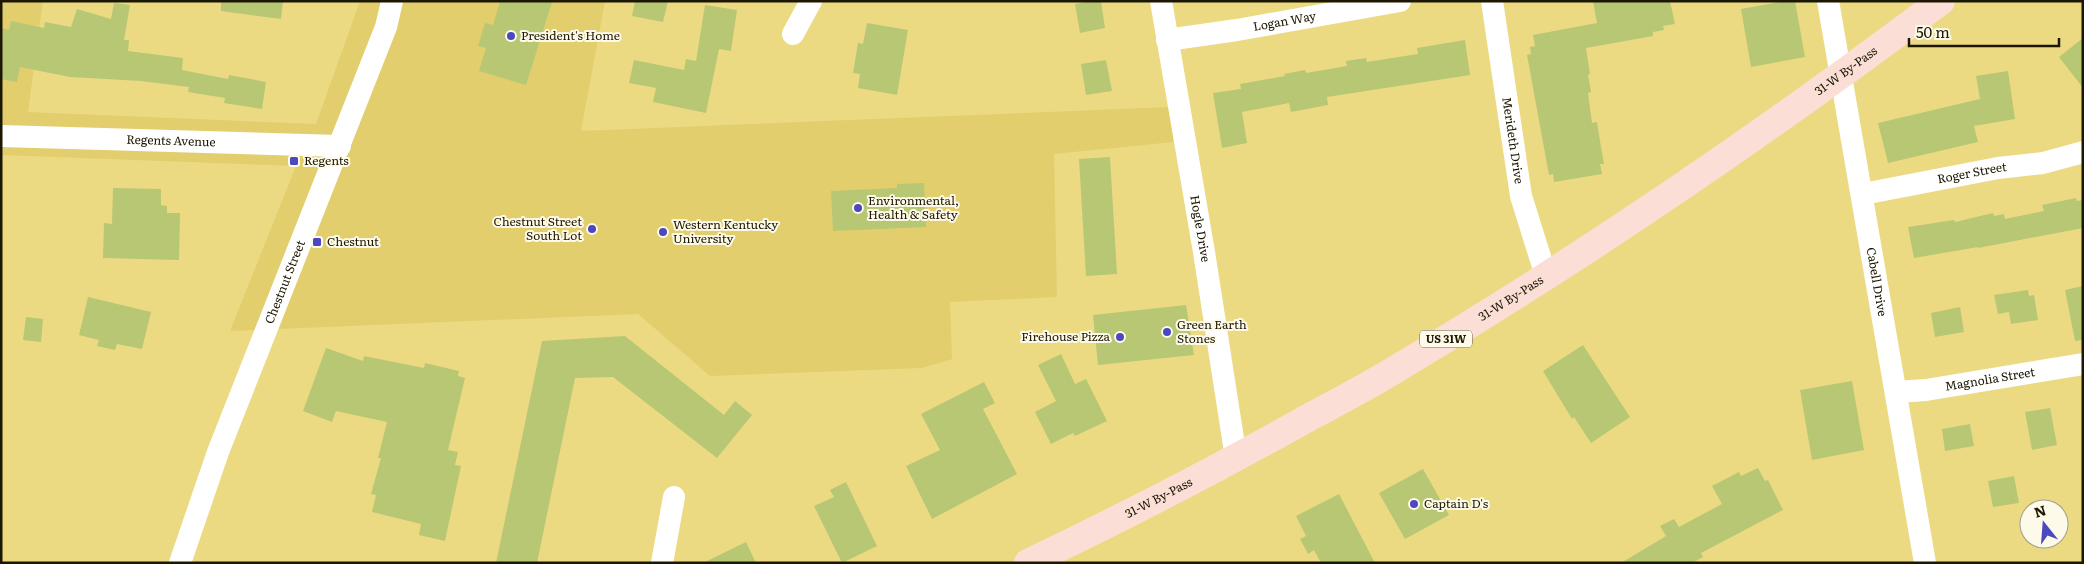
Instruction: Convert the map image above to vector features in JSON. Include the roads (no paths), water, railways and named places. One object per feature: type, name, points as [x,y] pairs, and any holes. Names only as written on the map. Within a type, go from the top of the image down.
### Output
[{"type":"main road","name":"31-W By-Pass","points":[[1028,563],[1236,458],[1389,373],[1546,276],[1686,184],[1841,76],[1941,1]]},
{"type":"street","name":"Chestnut Street","points":[[180,563],[218,452],[386,27],[392,1]]},
{"type":"street","points":[[793,34],[803,18],[810,1]]},
{"type":"street","name":"Hogle Drive","points":[[1161,1],[1204,252],[1236,458]]},
{"type":"street","name":"Logan Way","points":[[1168,40],[1237,30],[1400,1]]},
{"type":"street","name":"Merideth Drive","points":[[1492,1],[1521,196],[1546,276]]},
{"type":"street","name":"Cabell Drive","points":[[1828,1],[1925,563]]},
{"type":"street","name":"Regents Avenue","points":[[1,136],[340,146]]},
{"type":"street","name":"Roger Street","points":[[1862,194],[1998,168],[2043,162],[2083,152]]},
{"type":"street","name":"Magnolia Street","points":[[1896,392],[1926,390],[2083,364]]},
{"type":"street","points":[[662,563],[674,497]]},
{"type":"place","name":"President's Home","points":[[511,36]]},
{"type":"place","name":"Regents","points":[[294,161]]},
{"type":"place","name":"Environmental, Health & Safety","points":[[858,208]]},
{"type":"place","name":"Chestnut Street South Lot","points":[[592,229]]},
{"type":"place","name":"Western Kentucky University","points":[[663,232]]},
{"type":"place","name":"Chestnut","points":[[317,242]]},
{"type":"place","name":"Green Earth Stones","points":[[1167,332]]},
{"type":"place","name":"Firehouse Pizza","points":[[1120,337]]},
{"type":"place","name":"Captain D's","points":[[1414,504]]}]
